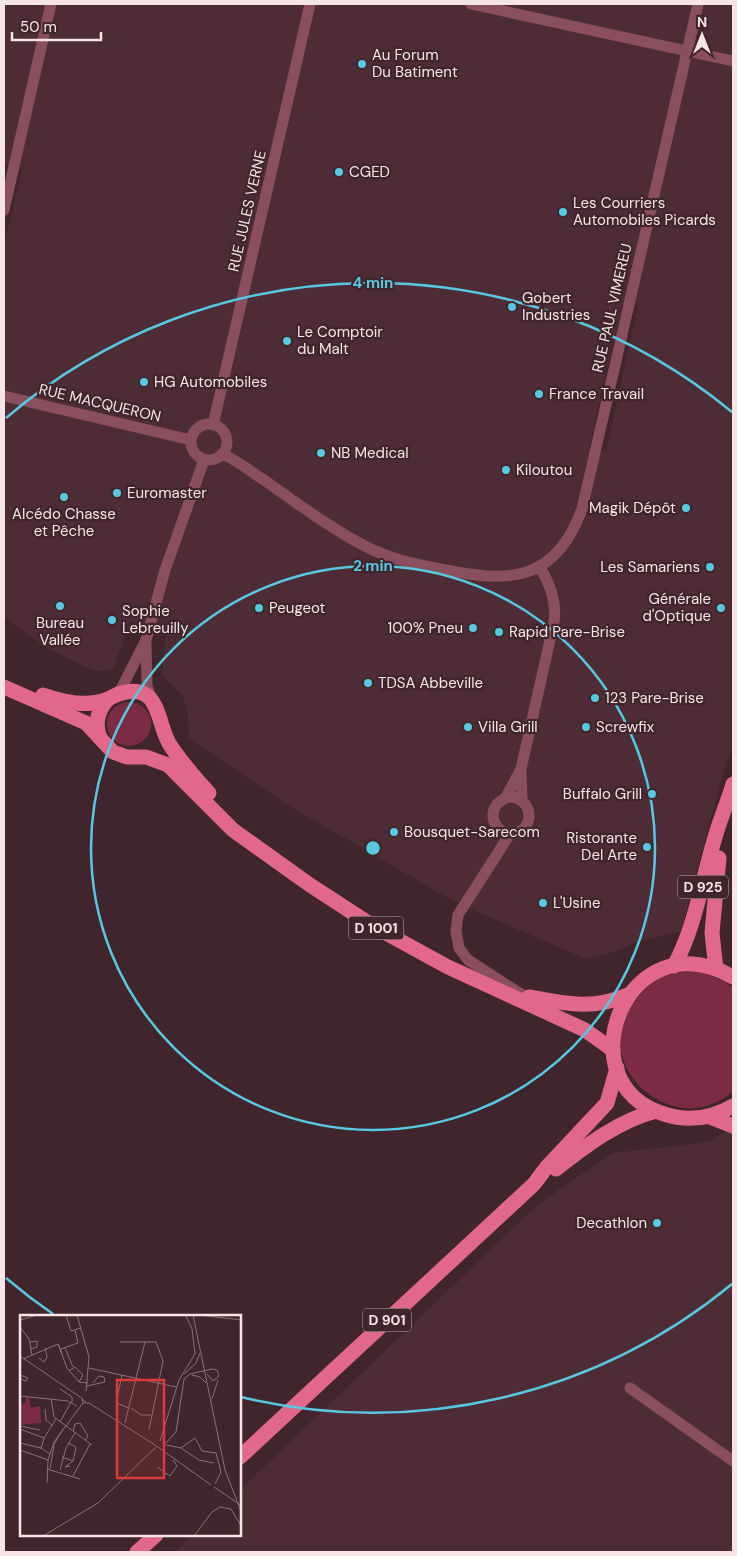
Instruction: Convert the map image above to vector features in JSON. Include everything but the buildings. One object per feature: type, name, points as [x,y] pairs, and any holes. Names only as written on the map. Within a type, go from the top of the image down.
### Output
[{"type":"main road","points":[[4,677],[31,691],[69,702],[86,704],[114,696],[139,693],[152,700],[158,708],[162,723],[157,742],[146,752],[137,756],[122,756],[113,752],[86,723],[4,687]]},
{"type":"main road","points":[[100,738],[97,718],[114,696]]},
{"type":"main road","name":"D 1001","points":[[162,723],[171,748],[261,850]]},
{"type":"main road","name":"D 1001","points":[[137,756],[155,759],[168,765],[233,830],[340,906],[405,946],[585,1030],[612,1050]]},
{"type":"main road","name":"D 925","points":[[674,966],[682,952],[700,897],[716,834],[733,784]]},
{"type":"main road","name":"D 925","points":[[716,969],[712,940],[713,905],[726,807]]},
{"type":"main road","points":[[733,977],[716,969],[693,964],[674,966],[648,976],[628,994],[614,1025],[612,1050],[617,1068],[634,1096],[656,1111],[683,1119],[710,1117],[733,1106]]},
{"type":"main road","name":"D 1001","points":[[501,990],[524,996],[584,1006],[598,1005],[628,994]]},
{"type":"main road","name":"D 901","points":[[241,1456],[534,1184],[607,1103],[617,1068]]},
{"type":"main road","name":"D 901","points":[[534,1184],[627,1120],[656,1111]]},
{"type":"main road","points":[[710,1117],[733,1126]]},
{"type":"main road","points":[[137,1552],[155,1536]]},
{"type":"street","points":[[4,210],[51,4]]},
{"type":"street","name":"RUE JULES VERNE","points":[[213,424],[310,4]]},
{"type":"street","points":[[471,4],[733,61]]},
{"type":"street","name":"RUE PAUL VIMEREU","points":[[222,454],[353,540],[384,556],[466,574],[495,578],[512,577],[539,566],[552,558],[571,535],[582,509],[698,4]]},
{"type":"street","name":"RUE MACQUERON","points":[[4,396],[191,440]]},
{"type":"street","points":[[207,424],[213,424],[222,430],[226,439],[222,454],[217,458],[204,460],[194,452],[191,440],[196,429],[207,424]]},
{"type":"street","points":[[114,696],[127,681],[146,640],[165,570],[204,460]]},
{"type":"street","points":[[522,800],[521,768],[555,612],[551,589],[539,566]]},
{"type":"street","points":[[146,640],[147,686],[152,700]]},
{"type":"street","points":[[506,797],[522,800],[530,811],[529,822],[522,831],[510,834],[499,830],[495,825],[492,814],[496,803],[506,797],[521,768]]},
{"type":"street","points":[[510,834],[458,915],[456,931],[459,948],[468,960],[524,996]]},
{"type":"street","points":[[630,1388],[733,1461]]},
{"type":"shaded area","points":[[4,4],[733,4],[733,744],[720,784],[681,931],[639,941],[614,952],[586,959],[471,909],[448,898],[293,808],[189,738],[188,715],[183,696],[162,675],[166,631],[130,621],[113,670],[94,671],[46,647],[4,617],[4,246],[22,170],[4,164]],"holes":[[[622,304],[638,306],[606,452],[589,448]]]},
{"type":"shaded area","points":[[129,702],[141,706],[147,712],[151,724],[147,736],[141,742],[129,746],[117,742],[111,736],[107,724],[111,712],[117,706]]},
{"type":"shaded area","points":[[699,971],[724,981],[733,988],[733,1091],[710,1105],[686,1108],[664,1103],[644,1090],[629,1072],[621,1050],[622,1026],[634,1002],[655,980],[669,974]]},
{"type":"shaded area","points":[[733,1126],[733,1552],[175,1552],[192,1536],[241,1536],[241,1489],[537,1205],[613,1153],[709,1142]]},
{"type":"place","name":"Au Forum Du Batiment","points":[[362,64]]},
{"type":"place","name":"CGED","points":[[339,172]]},
{"type":"place","name":"Les Courriers Automobiles Picards","points":[[563,212]]},
{"type":"place","name":"Gobert Industries","points":[[512,307]]},
{"type":"place","name":"Le Comptoir du Malt","points":[[287,341]]},
{"type":"place","name":"HG Automobiles","points":[[144,382]]},
{"type":"place","name":"France Travail","points":[[539,394]]},
{"type":"place","name":"NB Medical","points":[[321,453]]},
{"type":"place","name":"Kiloutou","points":[[506,470]]},
{"type":"place","name":"Euromaster","points":[[117,493]]},
{"type":"place","name":"Alcédo Chasse et Pêche","points":[[64,497]]},
{"type":"place","name":"Magik Dépôt","points":[[686,508]]},
{"type":"place","name":"Les Samariens","points":[[710,567]]},
{"type":"place","name":"Bureau Vallée","points":[[60,606]]},
{"type":"place","name":"Peugeot","points":[[259,608]]},
{"type":"place","name":"Générale d'Optique","points":[[721,608]]},
{"type":"place","name":"Sophie Lebreuilly","points":[[112,620]]},
{"type":"place","name":"100% Pneu","points":[[473,628]]},
{"type":"place","name":"Rapid Pare-Brise","points":[[499,632]]},
{"type":"place","name":"TDSA Abbeville","points":[[368,683]]},
{"type":"place","name":"123 Pare-Brise","points":[[595,698]]},
{"type":"place","name":"Villa Grill","points":[[468,727]]},
{"type":"place","name":"Screwfix","points":[[586,727]]},
{"type":"place","name":"Buffalo Grill","points":[[652,794]]},
{"type":"place","name":"Bousquet-Sarecom","points":[[394,832]]},
{"type":"place","name":"Ristorante Del Arte","points":[[647,847]]},
{"type":"place","name":"L'Usine","points":[[543,903]]},
{"type":"place","name":"Decathlon","points":[[657,1223]]}]
